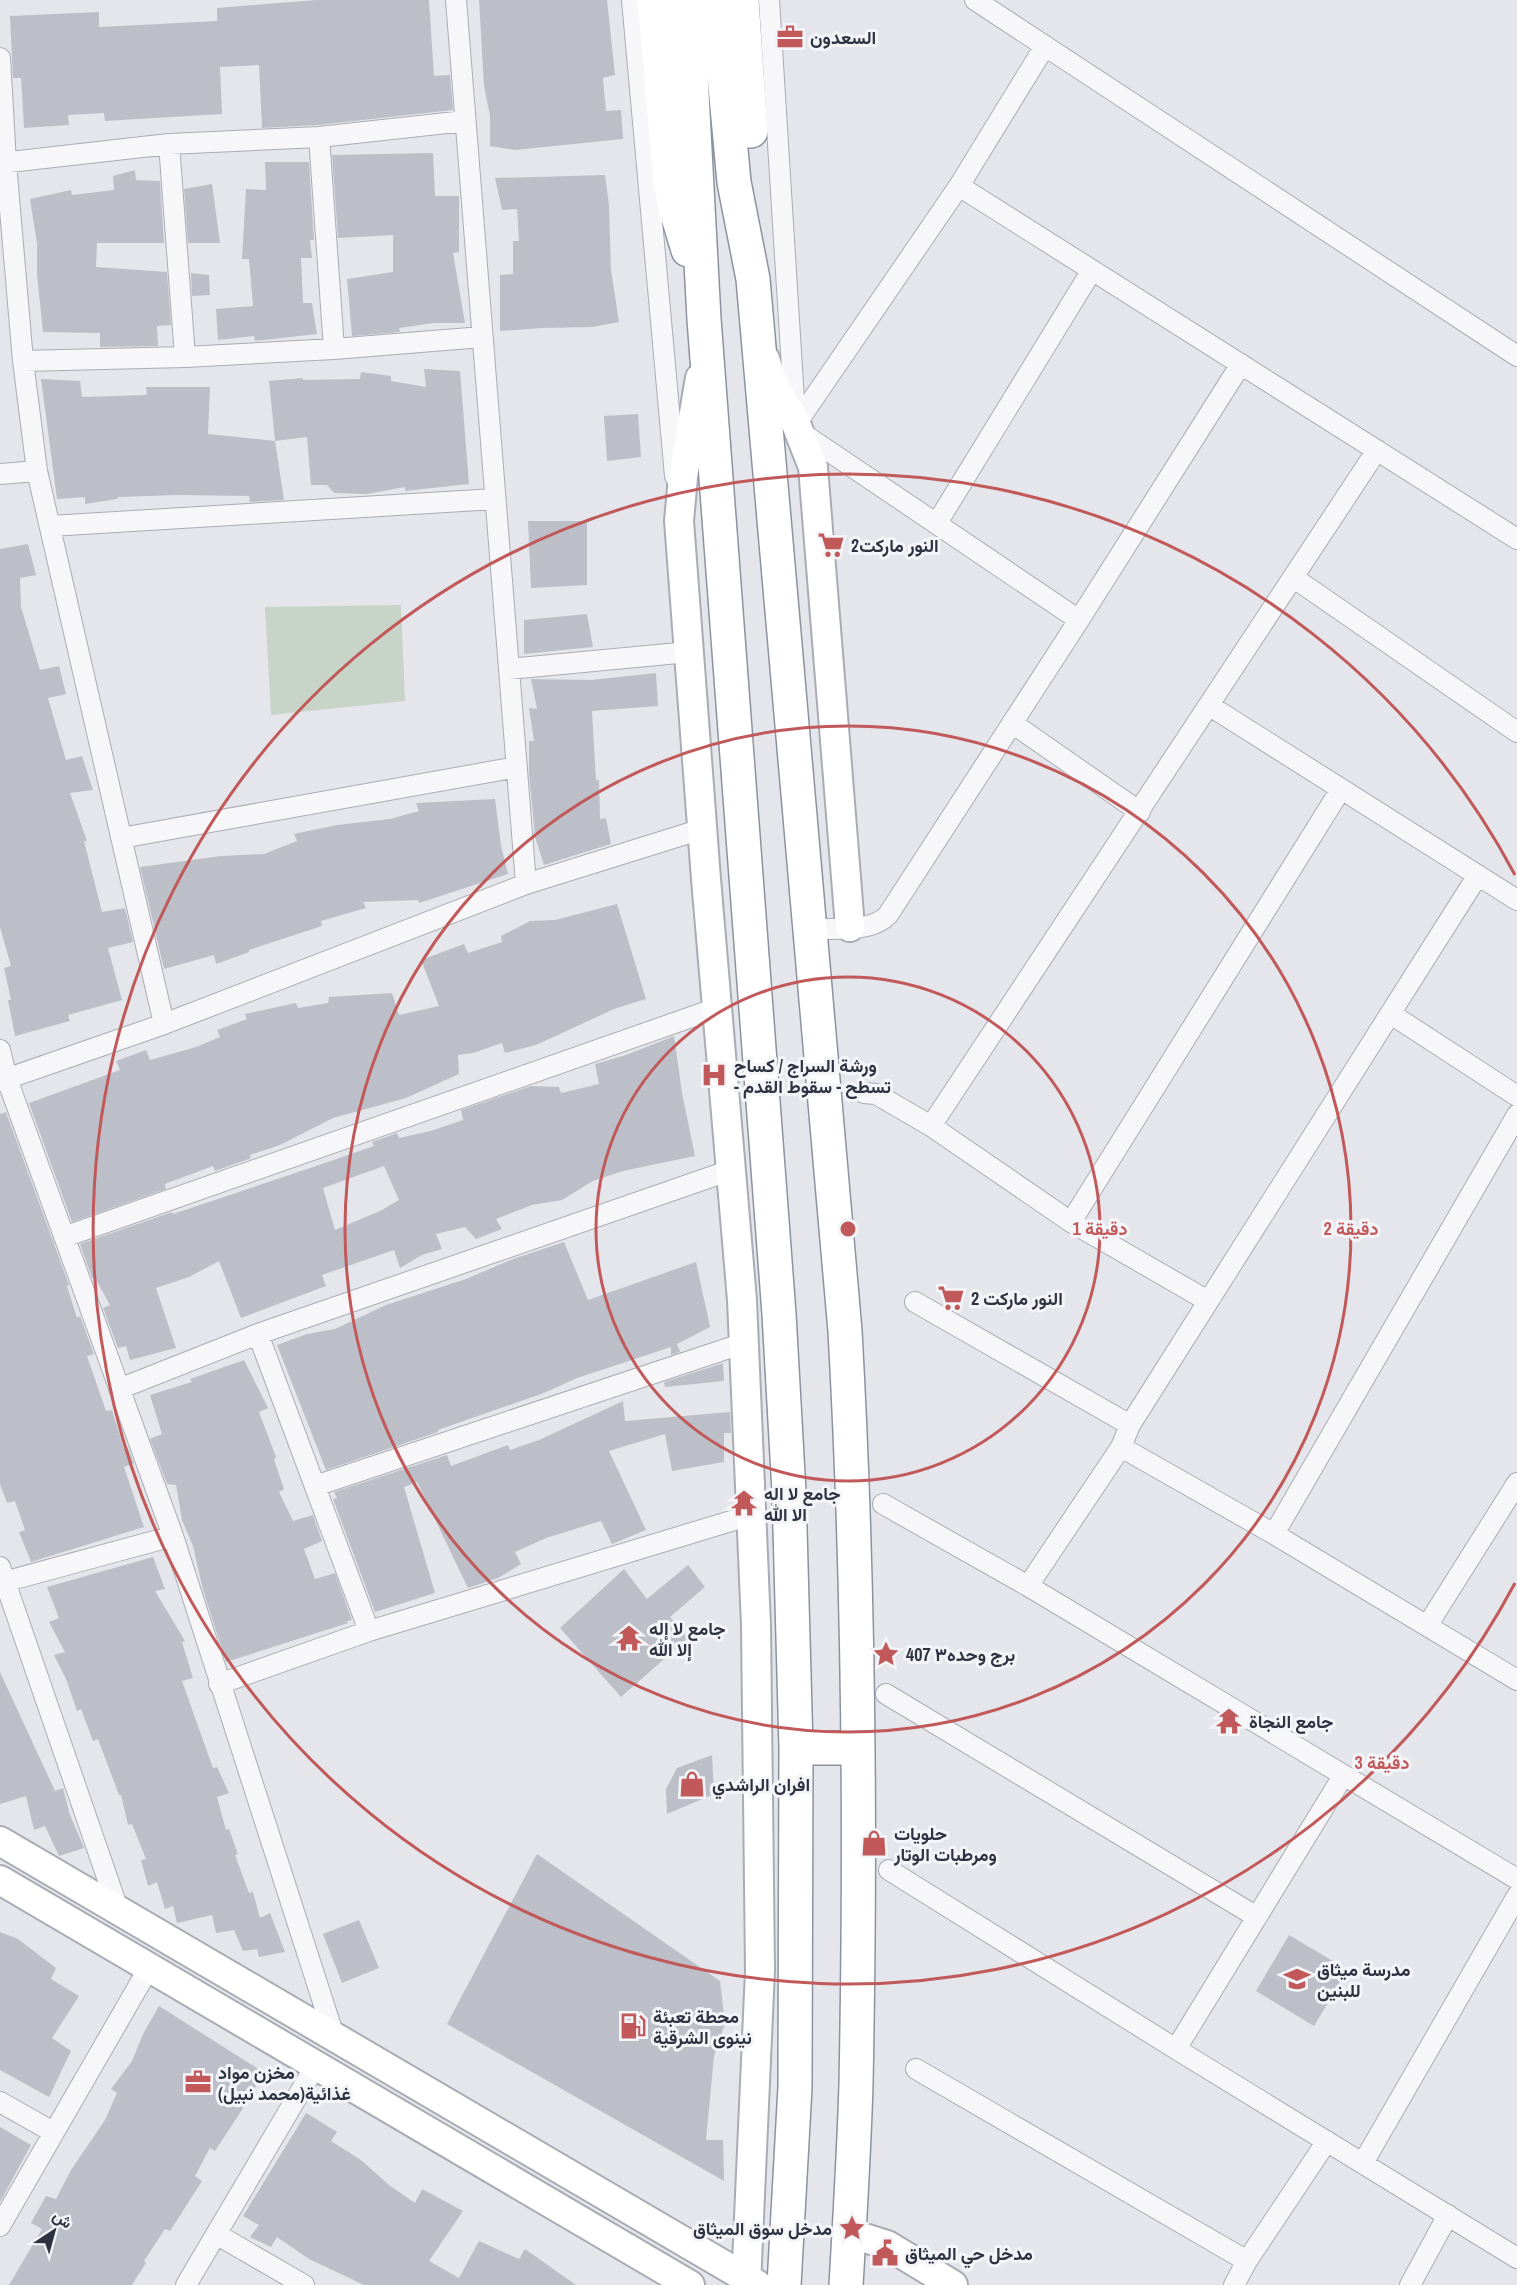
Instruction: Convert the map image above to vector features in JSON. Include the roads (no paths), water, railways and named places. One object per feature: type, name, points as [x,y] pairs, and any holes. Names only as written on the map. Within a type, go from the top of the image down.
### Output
[{"type":"highway","points":[[654,0],[670,181],[681,233],[702,282]]},
{"type":"highway","points":[[687,0],[704,319],[779,1314],[789,1492],[796,1748],[795,2087],[784,2285]]},
{"type":"highway","points":[[717,0],[734,182],[753,279],[845,1342],[854,1488],[858,1748],[856,2086],[846,2285]]},
{"type":"highway","points":[[742,0],[756,185],[753,279]]},
{"type":"highway","points":[[796,1748],[858,1748]]},
{"type":"main road","points":[[756,314],[764,355],[773,384],[797,428],[813,466],[850,927]]},
{"type":"main road","points":[[0,1841],[750,2283],[760,1970],[756,1625],[744,1343],[679,521],[683,477],[702,365],[704,319]]},
{"type":"main road","points":[[0,1880],[690,2285]]},
{"type":"main road","points":[[849,2233],[887,2245],[953,2285]]},
{"type":"street","points":[[456,0],[526,884]]},
{"type":"street","points":[[632,0],[679,521]]},
{"type":"street","points":[[769,0],[797,428]]},
{"type":"street","points":[[975,0],[1517,356]]},
{"type":"street","points":[[797,428],[959,186],[1045,46]]},
{"type":"street","points":[[0,58],[3,163],[23,361],[37,471],[164,1024]]},
{"type":"street","points":[[3,163],[169,144],[319,137],[465,121]]},
{"type":"street","points":[[319,137],[334,349]]},
{"type":"street","points":[[169,144],[185,357]]},
{"type":"street","points":[[959,186],[1517,539]]},
{"type":"street","points":[[937,523],[1092,270]]},
{"type":"street","points":[[23,361],[185,357],[334,349],[482,337]]},
{"type":"street","points":[[810,929],[876,925],[888,915],[1241,364]]},
{"type":"street","points":[[797,428],[1079,620]]},
{"type":"street","points":[[931,1126],[1377,450]]},
{"type":"street","points":[[0,474],[37,471]]},
{"type":"street","points":[[50,526],[495,499]]},
{"type":"street","points":[[1294,578],[1517,732]]},
{"type":"street","points":[[509,669],[689,652]]},
{"type":"street","points":[[1210,706],[1517,900]]},
{"type":"street","points":[[1012,723],[1140,812]]},
{"type":"street","points":[[121,838],[517,767]]},
{"type":"street","points":[[1071,1222],[1341,789]]},
{"type":"street","points":[[3,1080],[164,1024],[526,884],[702,830]]},
{"type":"street","points":[[1028,1586],[1121,1447],[1130,1425],[1478,875]]},
{"type":"street","points":[[64,1237],[717,1008]]},
{"type":"street","points":[[1391,1014],[1517,1096]]},
{"type":"street","points":[[0,1050],[3,1080],[64,1237],[173,1536],[334,2036]]},
{"type":"street","points":[[864,1093],[876,1094],[931,1126],[1071,1222],[1208,1301]]},
{"type":"street","points":[[1274,1534],[1517,1115]]},
{"type":"street","points":[[119,1389],[258,1334],[731,1170]]},
{"type":"street","points":[[915,1302],[1130,1425]]},
{"type":"street","points":[[258,1334],[369,1631]]},
{"type":"street","points":[[315,1486],[744,1343]]},
{"type":"street","points":[[1121,1447],[1274,1534],[1517,1680]]},
{"type":"street","points":[[1426,1626],[1517,1484]]},
{"type":"street","points":[[883,1504],[1028,1586],[1517,1880]]},
{"type":"street","points":[[219,1684],[369,1631],[751,1515]]},
{"type":"street","points":[[118,1909],[2,1578],[173,1536]]},
{"type":"street","points":[[886,1694],[1257,1917]]},
{"type":"street","points":[[1176,2049],[1343,1776]]},
{"type":"street","points":[[889,1870],[1517,2258]]},
{"type":"street","points":[[1363,2163],[1517,1896]]},
{"type":"street","points":[[0,2226],[150,1966]]},
{"type":"street","points":[[186,2285],[316,2065]]},
{"type":"street","points":[[916,2069],[1247,2261]]},
{"type":"street","points":[[0,2102],[53,2133]]},
{"type":"street","points":[[1234,2285],[1247,2261],[1327,2141]]},
{"type":"street","points":[[1410,2285],[1448,2216]]},
{"type":"street","points":[[216,2234],[304,2285]]},
{"type":"place","name":"السعدون","points":[[790,37]]},
{"type":"place","name":"النور ماركت2","points":[[831,545]]},
{"type":"place","name":"ورشة السراج / كساح - تسطح - سقوط القدم","points":[[714,1075]]},
{"type":"place","name":"النور ماركت 2","points":[[951,1298]]},
{"type":"place","name":"جامع لا اله الا الله","points":[[744,1503]]},
{"type":"place","name":"جامع لا إله إلا الله","points":[[629,1638]]},
{"type":"place","name":"برج وحده٣ 407","points":[[886,1654]]},
{"type":"place","name":"جامع النجاة","points":[[1229,1721]]},
{"type":"place","name":"افران الراشدي","points":[[692,1784]]},
{"type":"place","name":"حلويات ومرطبات الوتار","points":[[874,1843]]},
{"type":"place","name":"مدرسة ميثاق للبنين","points":[[1297,1979]]},
{"type":"place","name":"محطة تعبئة نينوى الشرقية","points":[[633,2026]]},
{"type":"place","name":"مخزن مواد غذائية(محمد نبيل)","points":[[198,2082]]},
{"type":"place","name":"مدخل سوق الميثاق","points":[[852,2228]]},
{"type":"place","name":"مدخل حي الميثاق","points":[[885,2253]]}]
